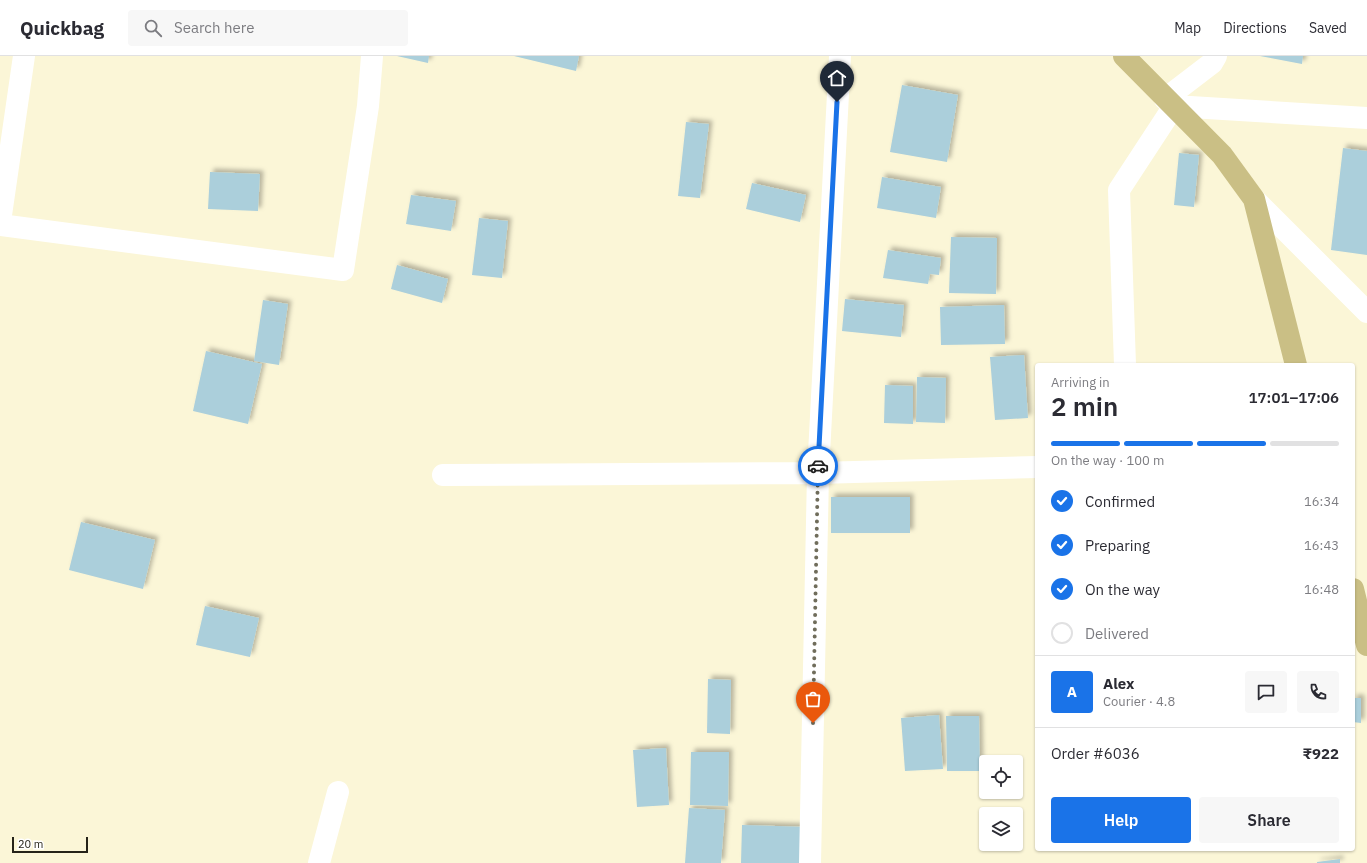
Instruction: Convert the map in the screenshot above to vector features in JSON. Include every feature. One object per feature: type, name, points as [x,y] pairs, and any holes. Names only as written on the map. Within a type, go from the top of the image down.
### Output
[{"type":"main road","points":[[1124,56],[1222,155],[1254,199],[1295,363]]},
{"type":"main road","points":[[1355,597],[1367,645]]},
{"type":"street","points":[[24,56],[0,223],[343,270],[368,106],[372,56]]},
{"type":"street","points":[[810,863],[818,473],[840,56]]},
{"type":"street","points":[[1125,363],[1118,190],[1170,102],[1212,63],[1216,56]]},
{"type":"street","points":[[1170,102],[1367,118]]},
{"type":"street","points":[[1254,199],[1367,312]]},
{"type":"street","points":[[443,475],[818,473],[1035,467]]},
{"type":"street","points":[[319,863],[338,792]]},
{"type":"building","points":[[397,56],[429,56],[428,63]]},
{"type":"building","points":[[514,56],[579,56],[576,71]]},
{"type":"building","points":[[1260,56],[1303,56],[1302,64]]},
{"type":"building","points":[[902,85],[958,95],[947,162],[890,152]]},
{"type":"building","points":[[686,122],[709,124],[700,198],[678,196]]},
{"type":"building","points":[[1343,148],[1367,151],[1367,255],[1331,250]]},
{"type":"building","points":[[1179,153],[1199,155],[1194,207],[1174,205]]},
{"type":"building","points":[[210,172],[260,174],[258,211],[208,209]]},
{"type":"building","points":[[882,177],[941,187],[936,218],[877,208]]},
{"type":"building","points":[[752,183],[806,195],[800,222],[746,209]]},
{"type":"building","points":[[411,195],[456,201],[451,231],[406,224]]},
{"type":"building","points":[[479,218],[508,221],[502,278],[472,275]]},
{"type":"building","points":[[951,237],[997,238],[996,294],[949,293]]},
{"type":"building","points":[[888,250],[941,258],[939,275],[930,274],[928,284],[883,278]]},
{"type":"building","points":[[397,265],[448,279],[442,303],[391,289]]},
{"type":"building","points":[[845,299],[904,305],[901,337],[842,331]]},
{"type":"building","points":[[263,300],[288,304],[279,365],[254,361]]},
{"type":"building","points":[[1004,305],[1005,344],[941,345],[940,307]]},
{"type":"building","points":[[206,351],[262,364],[248,424],[193,411]]},
{"type":"building","points":[[1024,355],[1028,418],[995,420],[990,357]]},
{"type":"building","points":[[917,377],[946,378],[945,423],[916,422]]},
{"type":"building","points":[[885,385],[913,386],[913,424],[884,423]]},
{"type":"building","points":[[831,497],[910,497],[910,533],[831,533]]},
{"type":"building","points":[[81,522],[155,540],[143,589],[69,570]]},
{"type":"building","points":[[205,606],[259,618],[250,657],[196,645]]},
{"type":"building","points":[[708,679],[731,680],[730,734],[707,733]]},
{"type":"building","points":[[1355,698],[1361,698],[1361,723],[1355,722]]},
{"type":"building","points":[[939,715],[943,769],[905,771],[901,718]]},
{"type":"building","points":[[946,716],[979,716],[979,771],[947,771]]},
{"type":"building","points":[[666,748],[669,805],[637,807],[633,750]]},
{"type":"building","points":[[691,752],[729,752],[728,806],[690,805]]},
{"type":"building","points":[[689,808],[725,810],[721,863],[685,863]]},
{"type":"building","points":[[742,825],[808,827],[808,863],[741,863]]},
{"type":"building","points":[[1340,859],[1340,863],[1317,863],[1317,862]]},
{"type":"way so far","points":[[813,723],[818,466]]},
{"type":"route","points":[[818,466],[837,102]]}]
